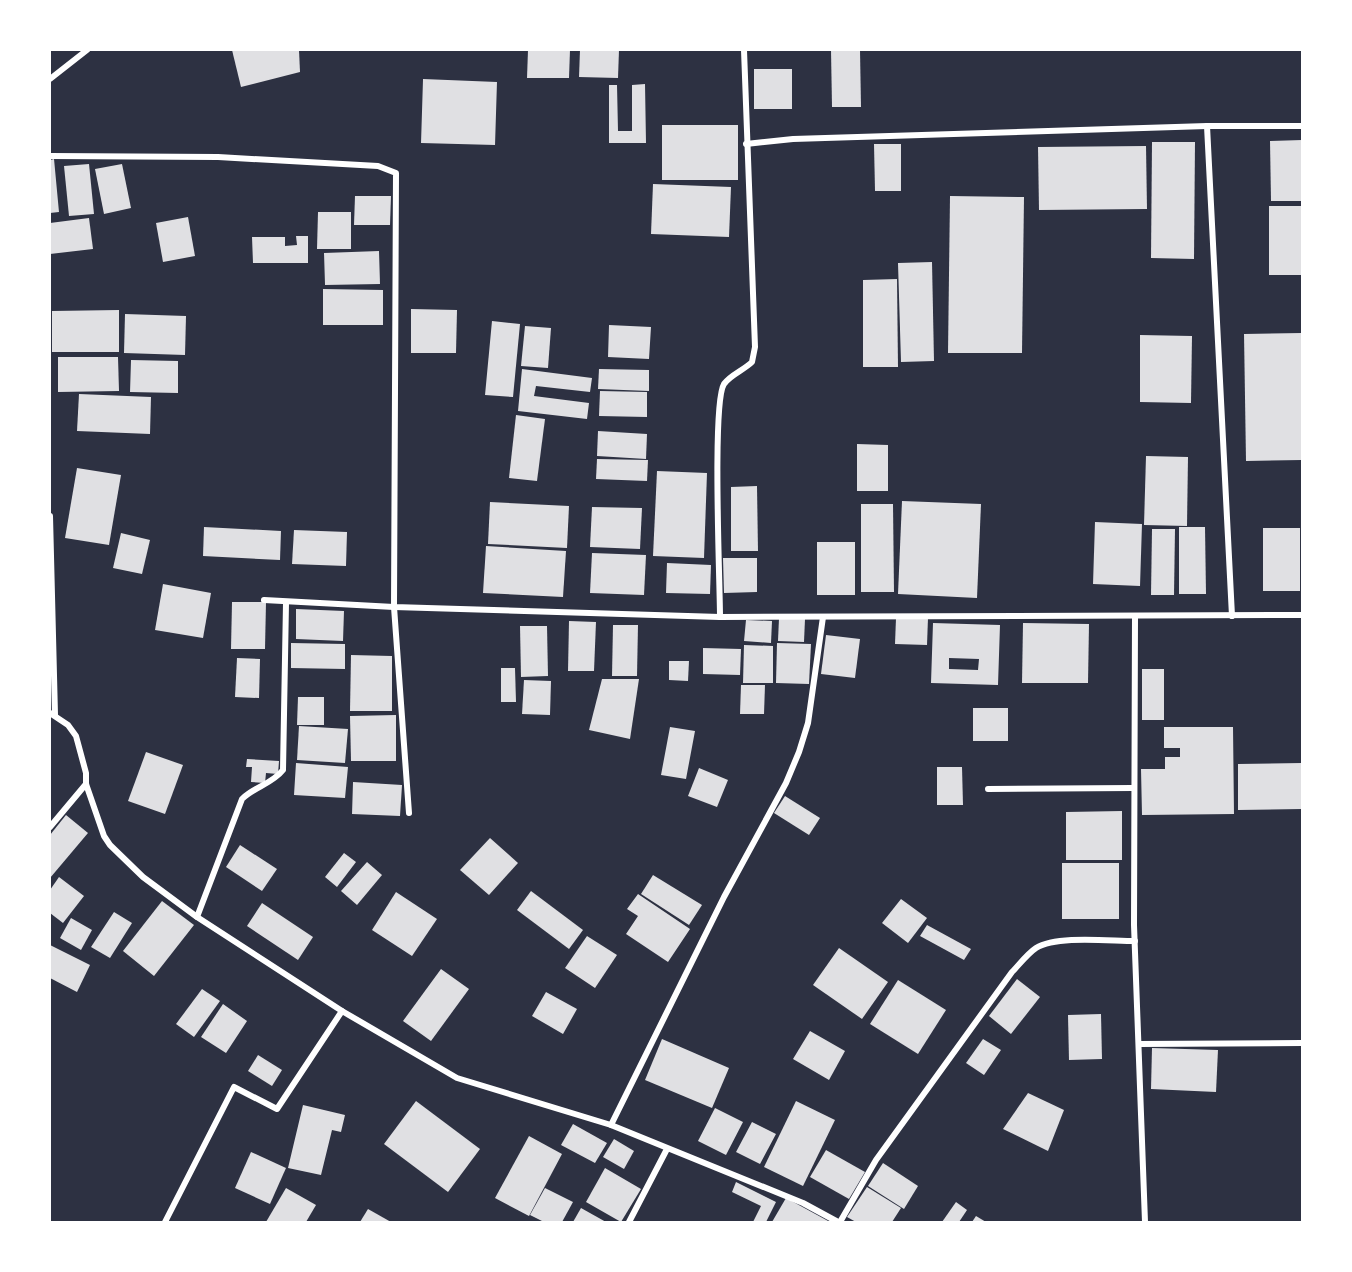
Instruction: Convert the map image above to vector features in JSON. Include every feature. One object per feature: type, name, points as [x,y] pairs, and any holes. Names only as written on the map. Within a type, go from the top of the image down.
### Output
[{"type":"street","points":[[50,80],[87,50]]},
{"type":"street","points":[[720,617],[718,437],[720,394],[725,383],[752,362],[755,347],[744,50]]},
{"type":"street","points":[[746,144],[794,139],[1207,126],[1302,126]]},
{"type":"street","points":[[1207,126],[1232,616]]},
{"type":"street","points":[[50,156],[242,157],[378,166],[396,173],[394,607],[410,813]]},
{"type":"street","points":[[50,516],[52,714],[68,725],[76,736],[86,773],[86,784],[104,836],[110,845],[143,877],[196,917],[342,1011],[457,1078],[611,1125],[802,1203],[839,1222],[876,1160],[1012,972],[1035,948],[1066,941],[1135,941]]},
{"type":"street","points":[[264,600],[286,603],[720,617],[1302,615]]},
{"type":"street","points":[[196,917],[242,799],[250,792],[277,778],[283,770],[286,603]]},
{"type":"street","points":[[1135,616],[1133,788],[1135,941],[1145,1222]]},
{"type":"street","points":[[611,1125],[724,897],[786,783],[799,752],[808,723],[823,617]]},
{"type":"street","points":[[50,827],[86,784]]},
{"type":"street","points":[[988,789],[1133,788]]},
{"type":"street","points":[[165,1222],[234,1087],[277,1109],[342,1011]]},
{"type":"street","points":[[1139,1044],[1302,1043]]},
{"type":"street","points":[[629,1222],[667,1149]]},
{"type":"building","points":[[232,50],[299,50],[300,72],[241,87]]},
{"type":"building","points":[[528,50],[570,50],[569,78],[527,78]]},
{"type":"building","points":[[580,50],[619,50],[618,78],[579,77]]},
{"type":"building","points":[[831,50],[860,50],[861,107],[832,107]]},
{"type":"building","points":[[754,69],[792,69],[792,109],[754,109]]},
{"type":"building","points":[[423,79],[497,82],[495,145],[421,143]]},
{"type":"building","points":[[645,84],[646,143],[609,143],[609,85],[617,85],[618,131],[632,131],[632,85]]},
{"type":"building","points":[[662,125],[738,125],[738,180],[662,180]]},
{"type":"building","points":[[1302,140],[1302,201],[1271,201],[1270,141]]},
{"type":"building","points":[[1152,142],[1195,142],[1194,259],[1151,258]]},
{"type":"building","points":[[874,144],[901,144],[901,191],[875,191]]},
{"type":"building","points":[[1146,146],[1147,209],[1039,210],[1038,147]]},
{"type":"building","points":[[54,159],[59,212],[50,213],[50,160]]},
{"type":"building","points":[[89,164],[94,214],[69,216],[64,166]]},
{"type":"building","points":[[122,164],[131,208],[104,214],[95,169]]},
{"type":"building","points":[[653,184],[731,187],[729,237],[651,234]]},
{"type":"building","points":[[355,196],[391,196],[390,225],[354,225]]},
{"type":"building","points":[[950,196],[1024,197],[1022,353],[948,353]]},
{"type":"building","points":[[1269,206],[1302,206],[1302,275],[1269,275]]},
{"type":"building","points":[[318,212],[351,212],[351,249],[317,249]]},
{"type":"building","points":[[188,217],[195,256],[163,262],[156,223]]},
{"type":"building","points":[[89,218],[93,249],[50,254],[50,223]]},
{"type":"building","points":[[296,236],[308,236],[308,263],[253,263],[252,237],[285,237],[285,246],[297,245]]},
{"type":"building","points":[[379,251],[380,284],[325,285],[324,253]]},
{"type":"building","points":[[932,262],[934,361],[901,362],[898,263]]},
{"type":"building","points":[[897,279],[898,367],[863,367],[863,280]]},
{"type":"building","points":[[323,289],[383,290],[383,325],[323,325]]},
{"type":"building","points":[[411,309],[457,310],[456,353],[411,353]]},
{"type":"building","points":[[119,310],[119,352],[52,352],[52,311]]},
{"type":"building","points":[[125,314],[186,316],[185,355],[124,353]]},
{"type":"building","points":[[492,321],[520,324],[513,397],[485,395]]},
{"type":"building","points":[[609,325],[651,327],[649,359],[608,357]]},
{"type":"building","points":[[525,326],[551,328],[548,368],[521,366]]},
{"type":"building","points":[[1302,333],[1302,460],[1246,461],[1244,334]]},
{"type":"building","points":[[1140,335],[1192,336],[1191,403],[1140,402]]},
{"type":"building","points":[[58,357],[118,357],[119,391],[58,392]]},
{"type":"building","points":[[131,360],[178,361],[178,393],[130,392]]},
{"type":"building","points":[[522,369],[592,378],[590,392],[536,386],[534,396],[589,403],[587,419],[518,411]]},
{"type":"building","points":[[599,369],[649,370],[649,391],[598,389]]},
{"type":"building","points":[[600,391],[647,392],[647,417],[599,416]]},
{"type":"building","points":[[79,394],[151,397],[150,434],[77,431]]},
{"type":"building","points":[[516,415],[545,419],[537,481],[509,478]]},
{"type":"building","points":[[598,431],[647,434],[646,459],[597,456]]},
{"type":"building","points":[[857,444],[888,445],[888,491],[857,491]]},
{"type":"building","points":[[1146,456],[1188,457],[1187,526],[1144,525]]},
{"type":"building","points":[[597,459],[648,460],[647,481],[596,479]]},
{"type":"building","points":[[77,468],[121,475],[109,545],[65,538]]},
{"type":"building","points":[[657,471],[707,473],[704,558],[653,556]]},
{"type":"building","points":[[757,486],[758,551],[731,551],[731,487]]},
{"type":"building","points":[[902,501],[981,504],[977,598],[898,594]]},
{"type":"building","points":[[490,502],[569,506],[567,548],[488,544]]},
{"type":"building","points":[[861,504],[893,504],[894,592],[861,592]]},
{"type":"building","points":[[592,507],[642,508],[640,549],[590,547]]},
{"type":"building","points":[[1095,522],[1142,524],[1140,586],[1093,584]]},
{"type":"building","points":[[204,527],[281,531],[280,560],[203,556]]},
{"type":"building","points":[[1179,527],[1205,527],[1206,594],[1179,594]]},
{"type":"building","points":[[1263,528],[1300,528],[1300,591],[1263,591]]},
{"type":"building","points":[[1152,529],[1175,529],[1174,595],[1151,595]]},
{"type":"building","points":[[294,530],[347,532],[346,566],[292,564]]},
{"type":"building","points":[[121,533],[150,540],[142,574],[113,568]]},
{"type":"building","points":[[817,542],[855,542],[855,595],[817,595]]},
{"type":"building","points":[[486,546],[566,551],[563,597],[483,593]]},
{"type":"building","points":[[592,553],[646,555],[644,595],[590,593]]},
{"type":"building","points":[[723,558],[757,558],[757,592],[724,593]]},
{"type":"building","points":[[667,563],[711,565],[710,594],[666,593]]},
{"type":"building","points":[[163,584],[211,593],[203,638],[155,630]]},
{"type":"building","points":[[232,602],[266,602],[265,649],[231,649]]},
{"type":"building","points":[[296,609],[344,611],[343,641],[296,639]]},
{"type":"building","points":[[779,618],[805,619],[804,642],[778,641]]},
{"type":"building","points":[[896,618],[928,618],[927,645],[895,644]]},
{"type":"building","points":[[746,620],[772,621],[771,643],[744,641]]},
{"type":"building","points":[[569,621],[596,622],[594,671],[568,671]]},
{"type":"building","points":[[933,623],[1000,625],[998,685],[931,683]],"holes":[[[949,658],[979,659],[978,670],[949,669]]]},
{"type":"building","points":[[1023,623],[1089,624],[1088,683],[1022,683]]},
{"type":"building","points":[[613,625],[638,625],[637,676],[612,676]]},
{"type":"building","points":[[520,626],[547,626],[548,676],[521,677]]},
{"type":"building","points":[[826,635],[860,639],[855,678],[821,674]]},
{"type":"building","points":[[291,643],[345,644],[345,669],[291,668]]},
{"type":"building","points":[[777,643],[811,644],[809,684],[776,683]]},
{"type":"building","points":[[744,645],[773,646],[773,683],[743,683]]},
{"type":"building","points":[[703,648],[741,649],[740,675],[703,674]]},
{"type":"building","points":[[351,655],[392,656],[392,711],[350,711]]},
{"type":"building","points":[[237,658],[260,659],[259,698],[235,697]]},
{"type":"building","points":[[669,661],[689,661],[688,681],[669,680]]},
{"type":"building","points":[[501,668],[515,668],[516,702],[501,702]]},
{"type":"building","points":[[1142,669],[1164,669],[1164,720],[1142,720]]},
{"type":"building","points":[[602,679],[639,679],[630,739],[589,730]]},
{"type":"building","points":[[524,680],[551,681],[550,715],[522,714]]},
{"type":"building","points":[[741,685],[765,685],[764,714],[740,714]]},
{"type":"building","points":[[298,697],[324,697],[324,725],[297,725]]},
{"type":"building","points":[[973,708],[1008,708],[1008,741],[973,741]]},
{"type":"building","points":[[396,715],[396,761],[351,761],[350,716]]},
{"type":"building","points":[[299,726],[348,729],[345,763],[297,760]]},
{"type":"building","points":[[670,727],[695,731],[686,779],[661,775]]},
{"type":"building","points":[[1164,727],[1233,727],[1234,814],[1142,815],[1141,769],[1165,769],[1165,757],[1180,757],[1180,748],[1164,748]]},
{"type":"building","points":[[146,752],[183,765],[165,814],[128,801]]},
{"type":"building","points":[[247,759],[279,761],[278,774],[266,773],[265,783],[251,782],[252,767],[246,767]]},
{"type":"building","points":[[296,763],[348,767],[345,798],[294,795]]},
{"type":"building","points":[[1302,763],[1302,809],[1238,810],[1238,764]]},
{"type":"building","points":[[937,767],[962,767],[963,805],[937,805]]},
{"type":"building","points":[[699,768],[728,780],[717,807],[688,796]]},
{"type":"building","points":[[353,782],[402,785],[400,816],[352,814]]},
{"type":"building","points":[[785,796],[820,818],[809,835],[774,813]]},
{"type":"building","points":[[1122,811],[1122,860],[1066,860],[1066,812]]},
{"type":"building","points":[[66,815],[88,833],[50,878],[50,835]]},
{"type":"building","points":[[490,838],[518,863],[489,895],[460,870]]},
{"type":"building","points":[[240,845],[277,869],[262,891],[226,867]]},
{"type":"building","points":[[344,853],[356,862],[337,887],[325,877]]},
{"type":"building","points":[[367,862],[382,875],[357,905],[341,891]]},
{"type":"building","points":[[1062,863],[1119,863],[1119,919],[1062,919]]},
{"type":"building","points":[[653,875],[702,905],[689,925],[641,894]]},
{"type":"building","points":[[59,877],[84,896],[63,923],[50,913],[50,890]]},
{"type":"building","points":[[531,891],[583,930],[569,949],[517,910]]},
{"type":"building","points":[[396,892],[437,919],[412,956],[372,930]]},
{"type":"building","points":[[638,894],[690,929],[668,962],[626,934],[638,916],[627,909]]},
{"type":"building","points":[[901,899],[927,918],[908,943],[882,923]]},
{"type":"building","points":[[162,901],[194,925],[154,976],[123,951]]},
{"type":"building","points":[[262,903],[313,937],[298,960],[247,926]]},
{"type":"building","points":[[114,912],[132,923],[110,958],[91,947]]},
{"type":"building","points":[[71,918],[92,930],[81,950],[60,938]]},
{"type":"building","points":[[927,925],[971,949],[964,960],[920,936]]},
{"type":"building","points":[[587,936],[617,955],[595,988],[565,968]]},
{"type":"building","points":[[50,945],[90,965],[77,992],[50,978]]},
{"type":"building","points":[[839,948],[888,982],[862,1019],[813,985]]},
{"type":"building","points":[[441,969],[469,989],[431,1041],[403,1021]]},
{"type":"building","points":[[1017,979],[1040,997],[1011,1034],[989,1016]]},
{"type":"building","points":[[898,980],[946,1010],[918,1054],[870,1024]]},
{"type":"building","points":[[202,989],[220,1001],[194,1037],[176,1024]]},
{"type":"building","points":[[546,992],[577,1009],[563,1034],[532,1016]]},
{"type":"building","points":[[223,1004],[247,1021],[226,1053],[201,1037]]},
{"type":"building","points":[[1101,1014],[1102,1059],[1069,1060],[1068,1015]]},
{"type":"building","points":[[810,1031],[845,1051],[829,1080],[793,1059]]},
{"type":"building","points":[[662,1039],[729,1068],[712,1108],[645,1080]]},
{"type":"building","points":[[983,1039],[1001,1050],[984,1075],[966,1063]]},
{"type":"building","points":[[1152,1048],[1218,1050],[1216,1092],[1151,1089]]},
{"type":"building","points":[[258,1055],[282,1070],[272,1086],[248,1071]]},
{"type":"building","points":[[1028,1093],[1064,1110],[1048,1151],[1003,1129]]},
{"type":"building","points":[[416,1101],[480,1149],[448,1192],[384,1144]]},
{"type":"building","points":[[796,1101],[835,1120],[803,1186],[764,1167]]},
{"type":"building","points":[[303,1105],[345,1115],[341,1132],[332,1130],[321,1175],[288,1168]]},
{"type":"building","points":[[715,1108],[743,1122],[726,1155],[698,1141]]},
{"type":"building","points":[[752,1122],[776,1134],[760,1164],[736,1152]]},
{"type":"building","points":[[573,1124],[607,1143],[595,1163],[561,1145]]},
{"type":"building","points":[[529,1136],[562,1154],[529,1216],[495,1198]]},
{"type":"building","points":[[614,1139],[634,1151],[624,1169],[603,1157]]},
{"type":"building","points":[[826,1150],[865,1172],[849,1199],[810,1177]]},
{"type":"building","points":[[251,1152],[286,1168],[270,1204],[235,1188]]},
{"type":"building","points":[[883,1163],[918,1186],[904,1209],[868,1186]]},
{"type":"building","points":[[605,1168],[641,1189],[621,1222],[586,1202]]},
{"type":"building","points":[[736,1182],[776,1202],[766,1222],[753,1222],[761,1206],[732,1192]]},
{"type":"building","points":[[867,1187],[901,1208],[892,1222],[856,1222],[847,1217]]},
{"type":"building","points":[[286,1188],[316,1205],[306,1222],[266,1222]]},
{"type":"building","points":[[545,1188],[573,1202],[562,1222],[544,1222],[530,1215]]},
{"type":"building","points":[[786,1198],[830,1222],[772,1222]]},
{"type":"building","points":[[956,1202],[967,1210],[959,1222],[942,1222]]},
{"type":"building","points":[[581,1208],[606,1222],[573,1222]]},
{"type":"building","points":[[368,1209],[391,1222],[360,1222]]},
{"type":"building","points":[[976,1216],[986,1222],[972,1222]]}]
